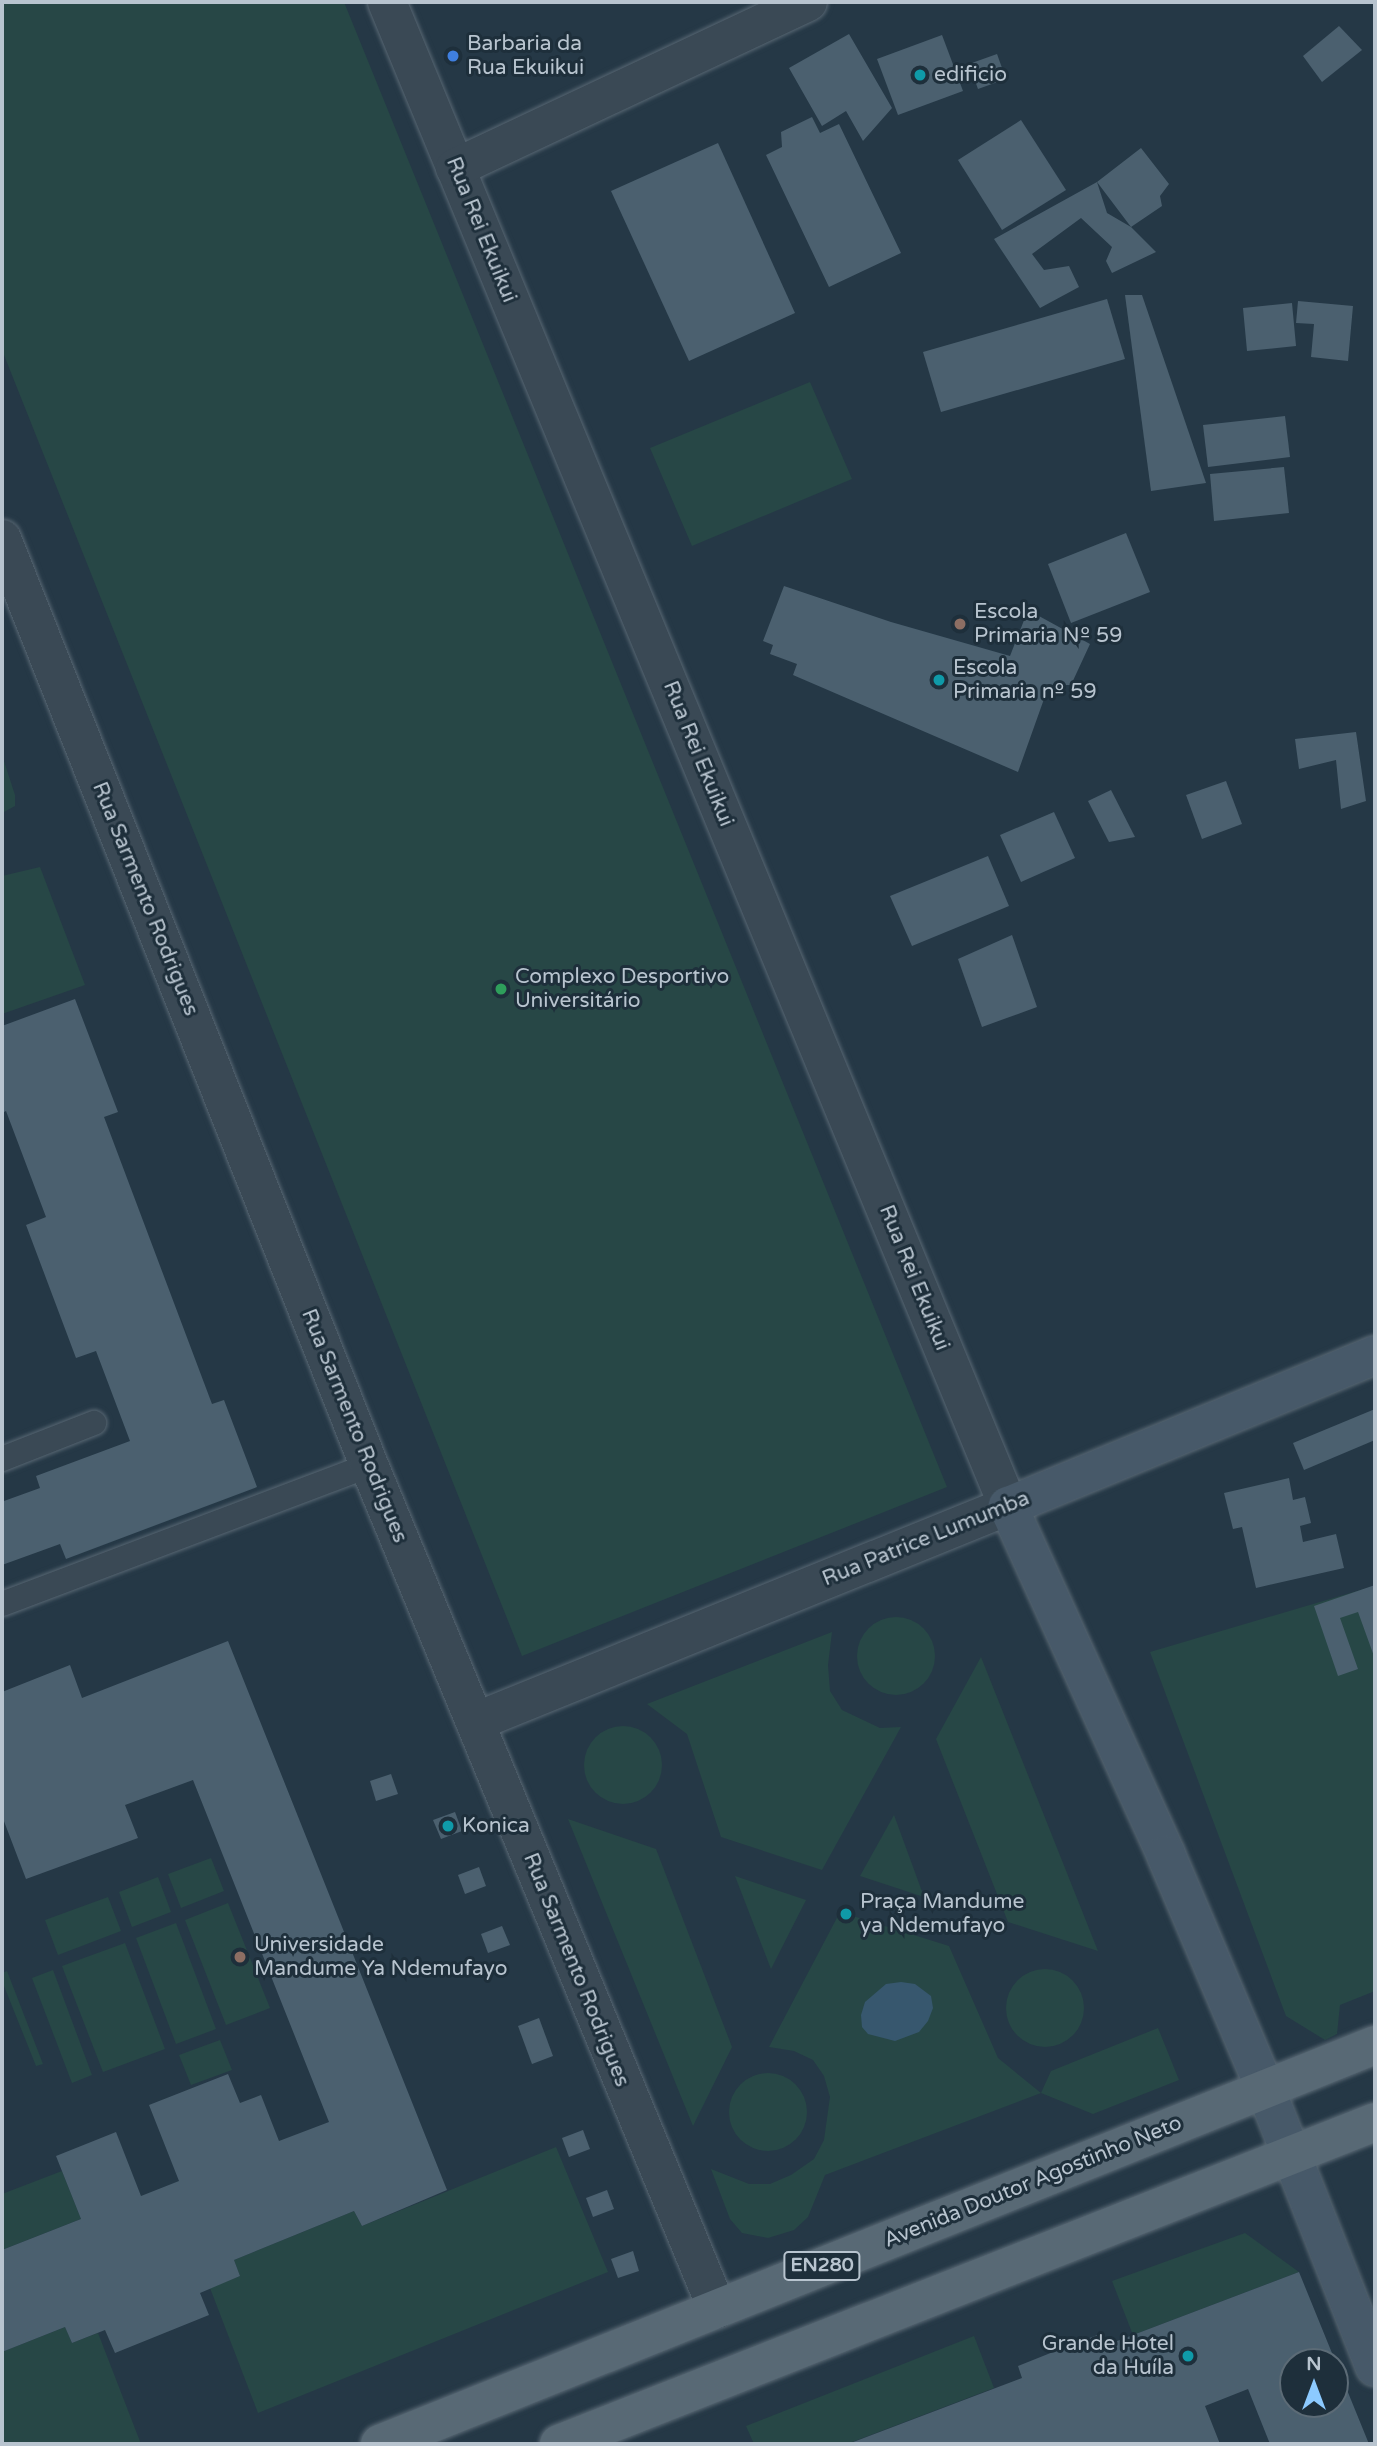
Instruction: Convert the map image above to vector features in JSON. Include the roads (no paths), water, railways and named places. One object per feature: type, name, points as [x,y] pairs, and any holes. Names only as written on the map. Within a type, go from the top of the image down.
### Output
[{"type":"main road","name":"Avenida Doutor Agostinho Neto","points":[[380,2444],[1375,2045]]},
{"type":"main road","points":[[559,2444],[1375,2122]]},
{"type":"street","name":"Rua Rei Ekuikui","points":[[387,2],[1008,1506]]},
{"type":"street","points":[[455,168],[808,2]]},
{"type":"street","name":"Rua Sarmento Rodrigues","points":[[2,539],[369,1465],[717,2309]]},
{"type":"street","name":"Rua Patrice Lumumba","points":[[475,1722],[1375,1355]]},
{"type":"street","points":[[1008,1506],[1166,1855],[1265,2088],[1375,2367]]},
{"type":"lane","points":[[2,1459],[94,1423]]},
{"type":"lane","points":[[2,1604],[369,1465]]},
{"type":"water","points":[[886,1984],[915,1984],[931,1996],[933,2008],[928,2021],[919,2032],[895,2041],[868,2034],[862,2027],[861,2015],[865,2002]]},
{"type":"place","name":"Barbaria da Rua Ekuikui","points":[[453,56]]},
{"type":"place","name":"edificio","points":[[920,75]]},
{"type":"place","name":"Escola Primaria Nº 59","points":[[960,624]]},
{"type":"place","name":"Escola Primaria nº 59","points":[[939,680]]},
{"type":"place","name":"Complexo Desportivo Universitário","points":[[501,989]]},
{"type":"place","name":"Konica","points":[[448,1826]]},
{"type":"place","name":"Praça Mandume ya Ndemufayo","points":[[846,1914]]},
{"type":"place","name":"Universidade Mandume Ya Ndemufayo","points":[[240,1957]]},
{"type":"place","name":"Grande Hotel da Huíla","points":[[1188,2356]]}]
